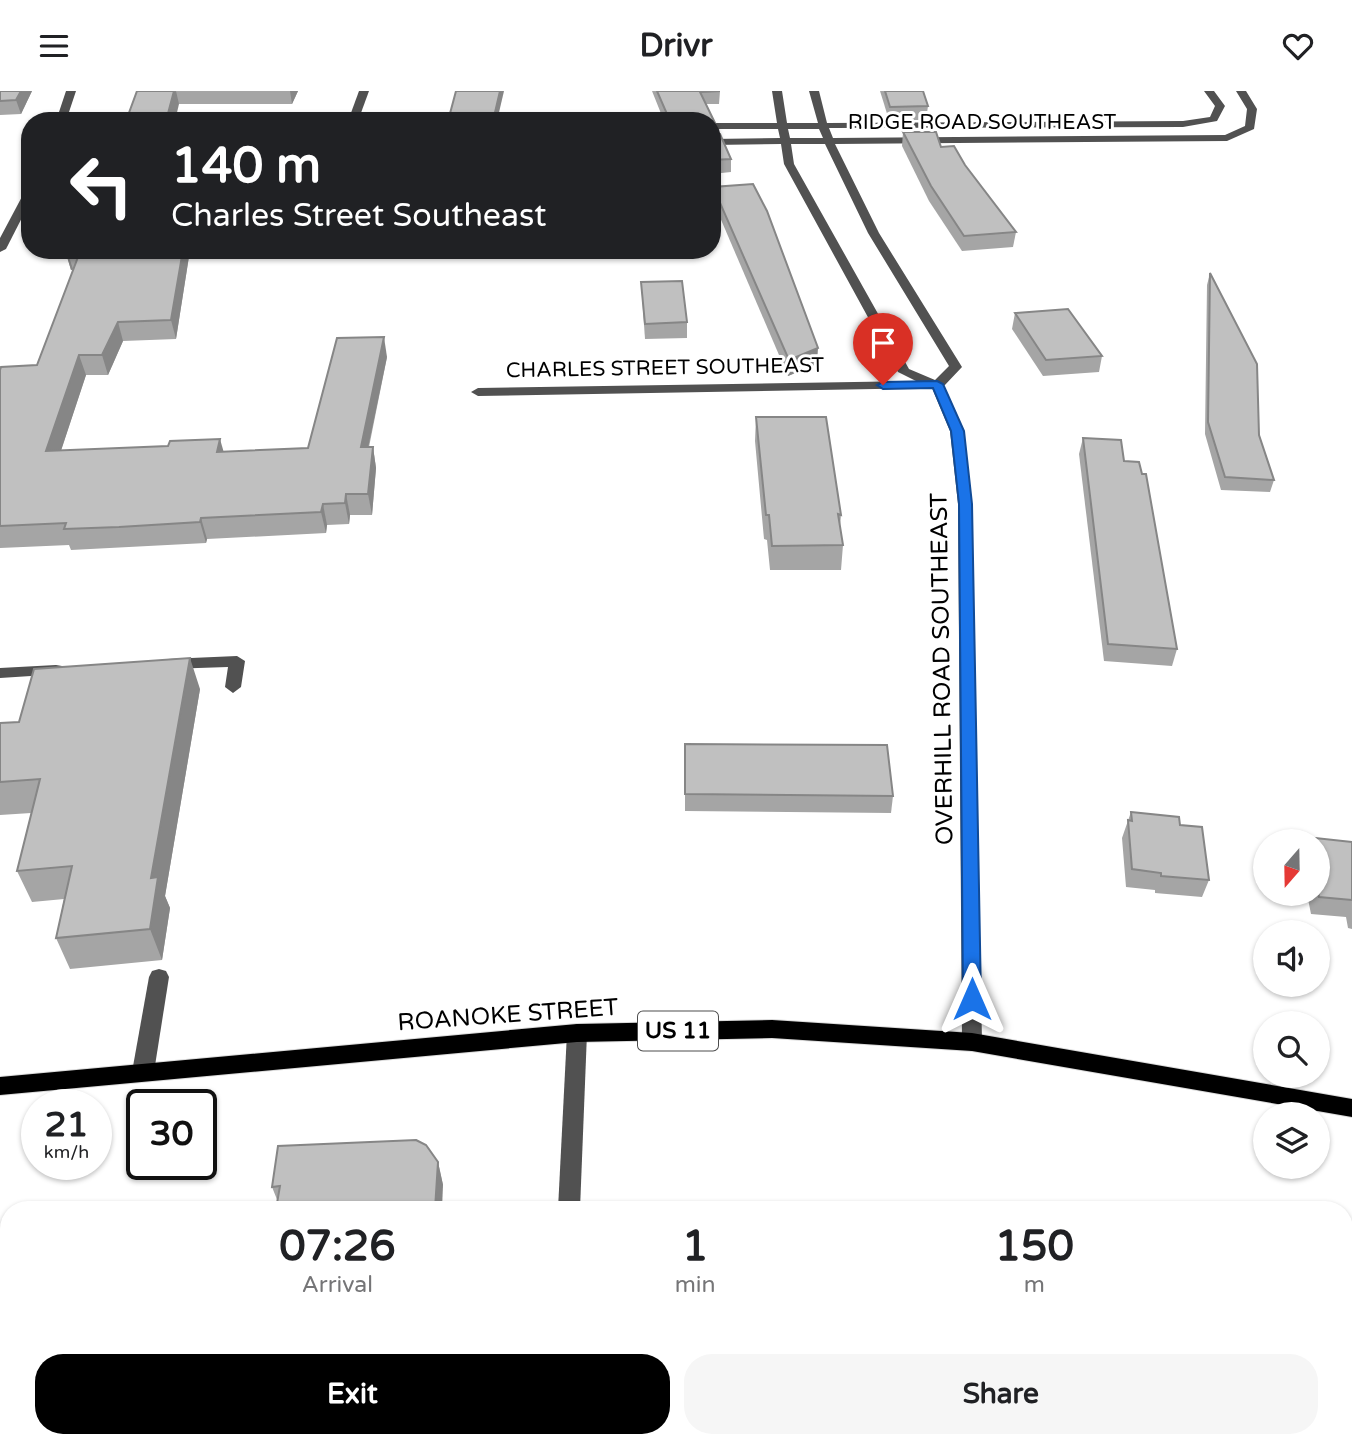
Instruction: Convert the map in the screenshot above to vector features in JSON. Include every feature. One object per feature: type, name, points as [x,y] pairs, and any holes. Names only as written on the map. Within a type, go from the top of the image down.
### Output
[{"type":"main road","name":"ROANOKE STREET","points":[[0,1086],[577,1033],[772,1029],[972,1042],[1352,1108]]},
{"type":"street","points":[[64,112],[71,91]]},
{"type":"street","points":[[356,112],[364,91]]},
{"type":"street","points":[[777,91],[788,142],[789,164],[904,372],[937,384],[956,367],[863,214],[829,141],[814,91]]},
{"type":"street","name":"RIDGE ROAD SOUTHEAST","points":[[721,126],[1183,124],[1214,119],[1220,106],[1209,91]]},
{"type":"street","name":"RIDGE ROAD SOUTHEAST","points":[[721,142],[1227,138],[1250,127],[1252,109],[1241,91]]},
{"type":"street","points":[[0,249],[21,208]]},
{"type":"street","name":"CHARLES STREET SOUTHEAST","points":[[478,392],[937,384]]},
{"type":"street","name":"OVERHILL ROAD SOUTHEAST","points":[[937,384],[957,431],[965,504],[972,1042]]},
{"type":"street","points":[[153,665],[237,661],[233,687]]},
{"type":"street","points":[[0,673],[70,669]]},
{"type":"street","points":[[143,1072],[159,977]]},
{"type":"street","points":[[569,1201],[577,1033]]},
{"type":"building","points":[[0,91],[21,91],[16,100],[0,101]]},
{"type":"building","points":[[137,91],[174,91],[168,112],[129,112]]},
{"type":"building","points":[[456,91],[500,91],[495,112],[450,112]]},
{"type":"building","points":[[657,91],[720,91],[700,92],[710,112],[666,112]]},
{"type":"building","points":[[885,91],[923,91],[928,106],[890,107]]},
{"type":"building","points":[[903,132],[936,132],[941,147],[954,146],[965,165],[1016,232],[964,236],[931,186]]},
{"type":"building","points":[[721,136],[731,159],[721,160]]},
{"type":"building","points":[[753,184],[767,211],[818,348],[789,360],[721,205],[721,186]]},
{"type":"building","points":[[77,259],[181,259],[171,320],[118,322],[102,355],[79,355],[46,451],[168,446],[170,441],[220,439],[217,452],[308,448],[337,338],[384,337],[361,447],[373,447],[368,494],[346,494],[345,503],[323,504],[321,512],[201,518],[200,522],[119,527],[64,529],[66,523],[0,526],[0,370],[1,367],[37,365]]},
{"type":"building","points":[[1210,273],[1257,364],[1259,435],[1274,480],[1225,477],[1208,422]]},
{"type":"building","points":[[682,281],[687,322],[645,324],[641,282]]},
{"type":"building","points":[[1068,309],[1102,356],[1046,360],[1015,313]]},
{"type":"building","points":[[756,417],[826,417],[843,545],[772,546],[769,515],[766,515]]},
{"type":"building","points":[[1083,438],[1121,440],[1124,461],[1139,462],[1142,474],[1146,474],[1177,649],[1108,644]]},
{"type":"building","points":[[190,658],[151,878],[158,877],[150,929],[56,938],[72,866],[17,871],[40,779],[0,782],[0,723],[19,722],[34,669]]},
{"type":"building","points":[[685,744],[887,745],[893,796],[685,794]]},
{"type":"building","points":[[1131,812],[1179,817],[1180,825],[1202,827],[1209,880],[1161,876],[1161,873],[1132,869],[1128,820],[1132,821]]},
{"type":"building","points":[[1330,840],[1352,842],[1352,900],[1330,898]]},
{"type":"building","points":[[416,1140],[426,1145],[438,1162],[436,1201],[277,1201],[280,1186],[272,1187],[278,1146]]},
{"type":"route","points":[[883,385],[937,384],[957,431],[965,504],[972,999]]}]
